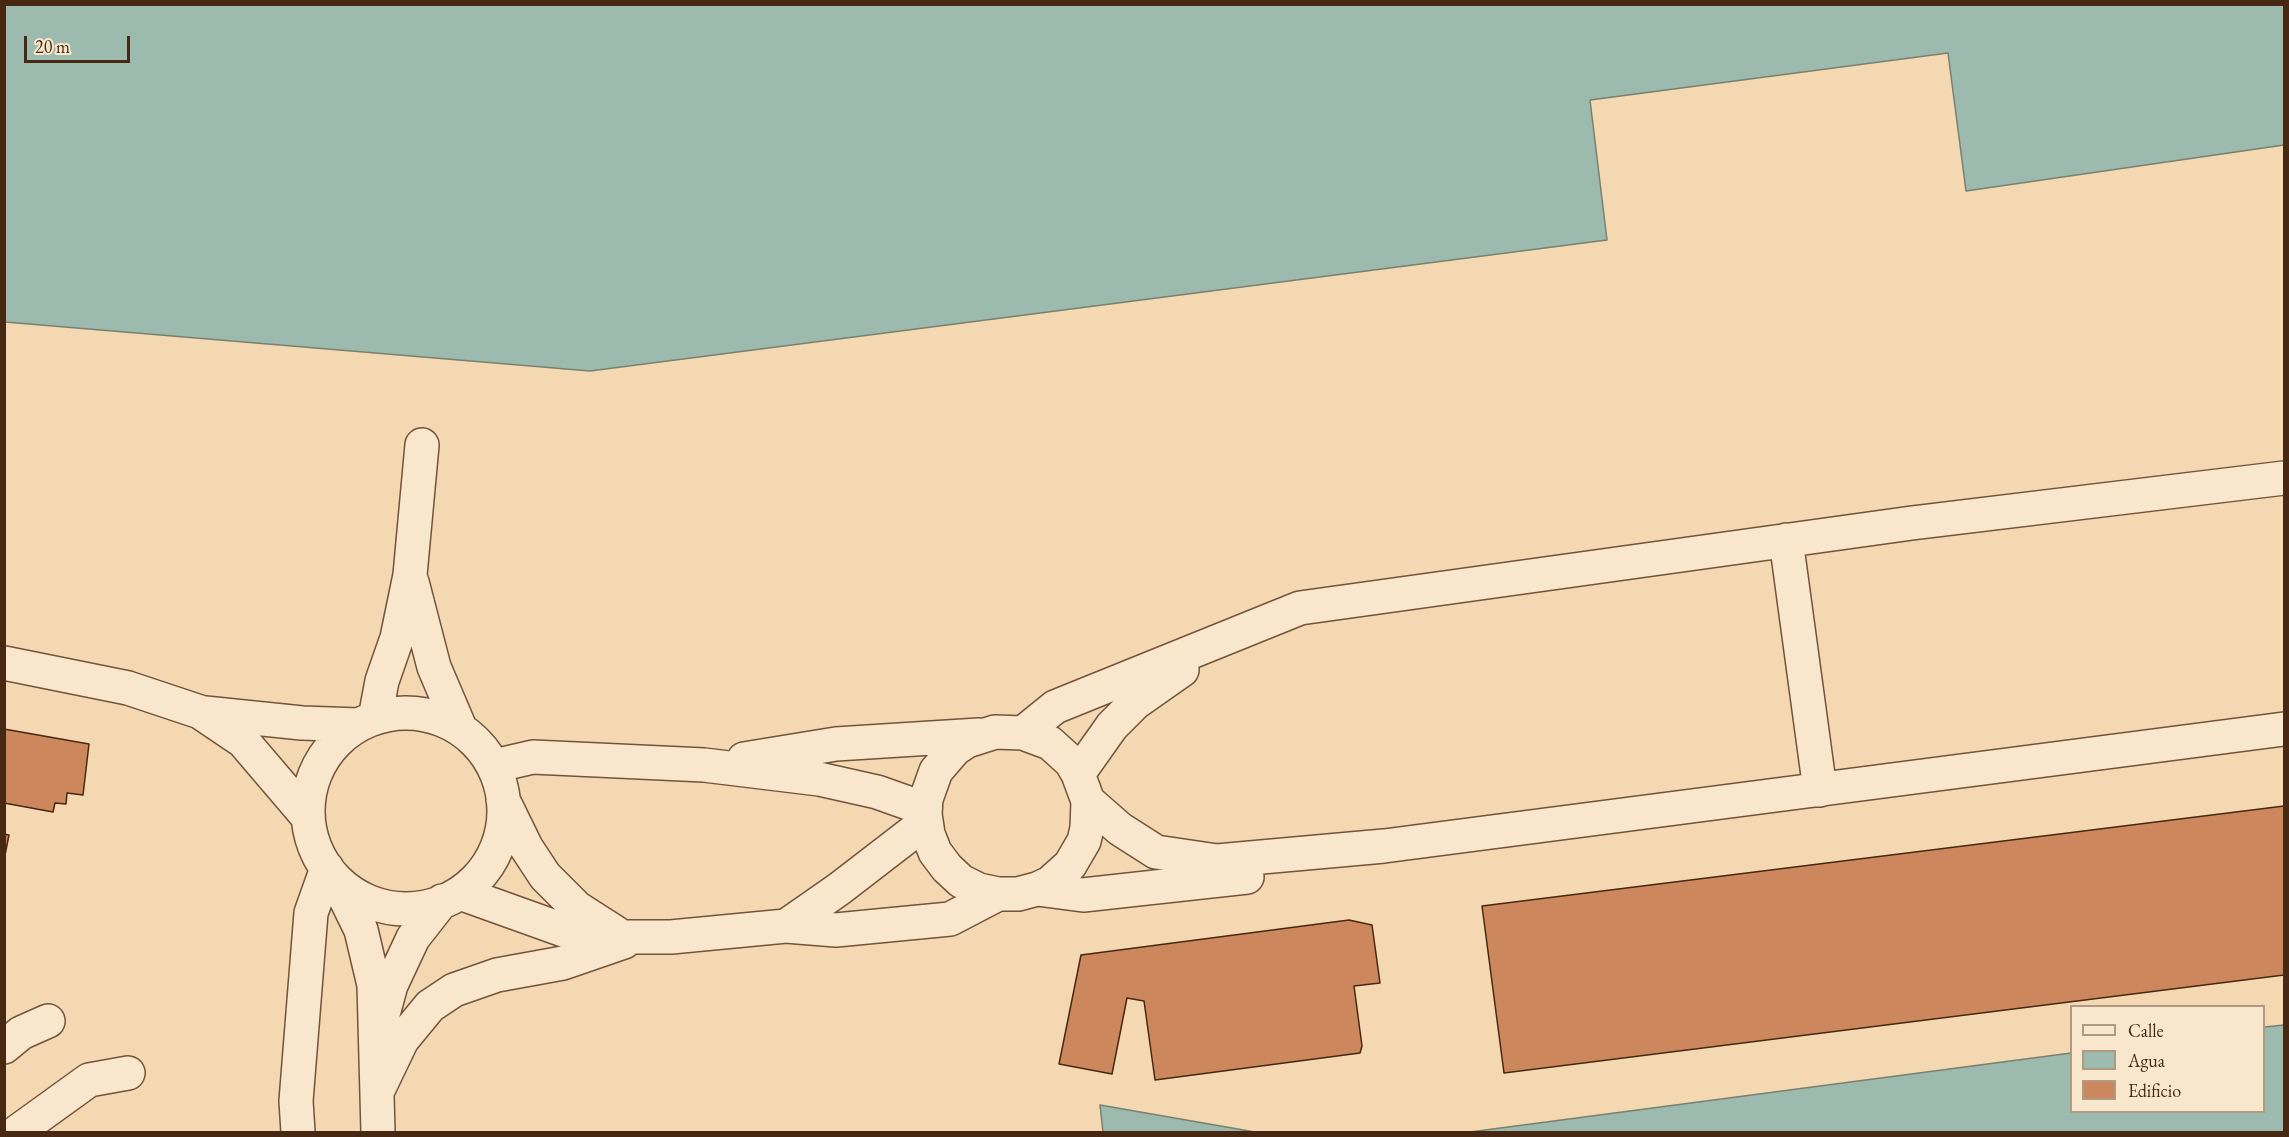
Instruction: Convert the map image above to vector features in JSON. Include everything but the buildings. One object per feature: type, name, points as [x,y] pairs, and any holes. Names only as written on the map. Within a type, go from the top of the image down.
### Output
[{"type":"lane","points":[[367,722],[397,638],[410,575],[422,445]]},
{"type":"lane","points":[[1023,733],[1055,707],[1300,608],[1786,540],[2284,478]]},
{"type":"lane","points":[[1786,540],[1820,790]]},
{"type":"lane","points":[[410,575],[434,667],[460,728]]},
{"type":"lane","points":[[981,735],[955,749],[936,771],[926,799],[928,834],[935,852],[946,868],[961,881],[979,890],[998,894],[1018,894],[1037,889],[1061,875],[1078,853],[1087,828],[1083,787],[1112,726],[1135,703],[1157,686],[1244,630]]},
{"type":"lane","points":[[4,663],[128,688],[200,712],[302,723],[367,722]]},
{"type":"lane","points":[[200,712],[243,741],[308,816]]},
{"type":"lane","points":[[332,875],[356,895],[379,905],[404,909],[430,906],[474,883],[490,863],[500,840],[505,815],[502,790],[494,766],[479,745],[460,728],[437,718],[414,712],[390,714],[346,732],[329,749],[317,769],[309,793],[308,816],[312,840],[361,930],[374,985],[378,1132]]},
{"type":"lane","points":[[704,765],[836,744],[981,735],[995,732],[1023,733],[1050,743],[1071,762],[1083,787],[1120,829],[1142,845],[1156,852],[1217,861],[1384,846],[2284,729]]},
{"type":"lane","points":[[494,766],[533,757],[704,765],[819,779],[877,792],[926,816]]},
{"type":"lane","points":[[503,801],[526,847],[545,876],[577,908],[631,937]]},
{"type":"lane","points":[[786,926],[839,889],[926,816]]},
{"type":"lane","points":[[1037,889],[1083,895],[1238,880],[1384,846]]},
{"type":"lane","points":[[298,1132],[297,1101],[311,913],[332,875]]},
{"type":"lane","points":[[451,897],[566,931],[601,937],[671,938],[786,926],[836,930],[950,919],[998,894]]},
{"type":"lane","points":[[376,1037],[391,985],[413,938],[451,897]]},
{"type":"lane","points":[[377,1092],[402,1040],[430,1006],[454,990],[497,975],[563,963],[631,937]]},
{"type":"lane","points":[[4,1047],[21,1033],[48,1021]]},
{"type":"lane","points":[[17,1132],[88,1080],[128,1074]]},
{"type":"water","points":[[4,5],[2284,5],[2284,145],[1966,191],[1948,53],[1590,100],[1607,240],[590,371],[5,322]]},
{"type":"water","points":[[2284,1025],[2284,1132],[1470,1132],[2070,1053],[2070,1113],[2265,1113],[2265,1027]]},
{"type":"water","points":[[1100,1105],[1255,1132],[1103,1132]]}]
